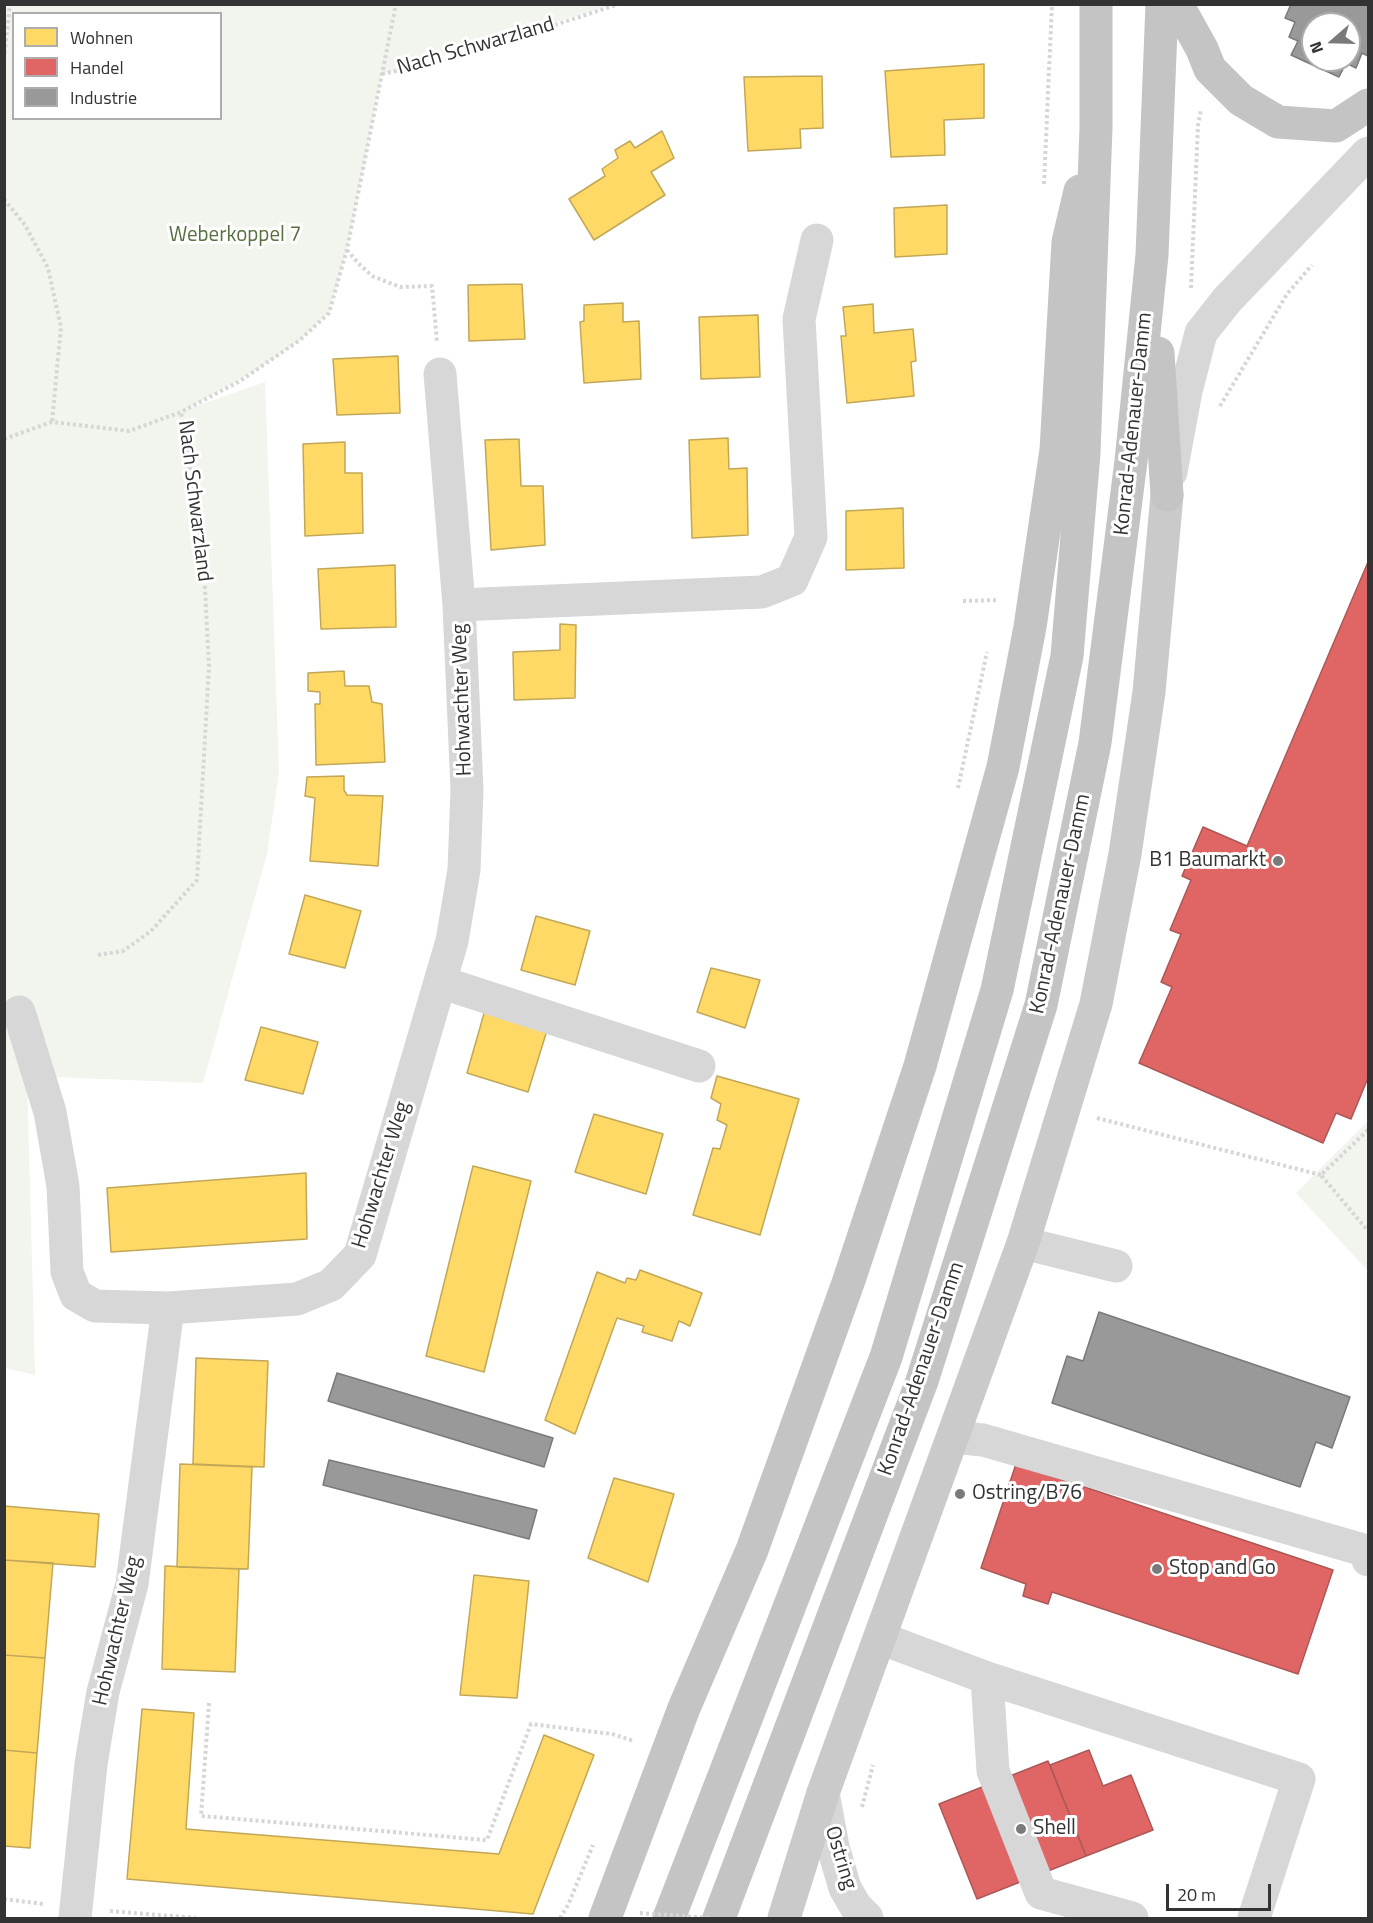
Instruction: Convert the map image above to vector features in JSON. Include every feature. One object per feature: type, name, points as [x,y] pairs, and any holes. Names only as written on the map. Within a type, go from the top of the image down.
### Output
[{"type":"highway","name":"Konrad-Adenauer-Damm","points":[[654,1916],[734,1747],[886,1357],[997,990],[1067,656],[1084,453],[1096,128],[1096,4]]},
{"type":"highway","name":"Konrad-Adenauer-Damm","points":[[719,1918],[922,1381],[1041,1005],[1095,743],[1131,461],[1152,255],[1162,4]]},
{"type":"highway","points":[[1177,4],[1202,49],[1210,69],[1241,100],[1278,122],[1336,126],[1368,105]]},
{"type":"highway","points":[[605,1918],[684,1708],[752,1550],[848,1283],[920,1066],[1003,767],[1030,627],[1056,450],[1068,242],[1096,128]]},
{"type":"highway","points":[[1152,255],[1167,495]]},
{"type":"main road","name":"Konrad-Adenauer-Damm","points":[[784,1918],[823,1793],[1023,1243],[1096,1004],[1125,854],[1149,692],[1167,495]]},
{"type":"street","points":[[1167,495],[1186,391],[1200,333],[1227,300],[1368,153],[1336,126]]},
{"type":"street","name":"Hohwachter Weg","points":[[19,1012],[50,1112],[63,1186],[67,1272],[76,1295],[95,1306],[168,1308],[297,1299],[331,1285],[360,1255],[452,941],[464,870],[467,790],[459,605],[762,592],[792,580],[811,537],[799,319],[817,240]]},
{"type":"street","points":[[440,374],[459,605]]},
{"type":"street","points":[[440,982],[699,1066]]},
{"type":"street","points":[[1023,1243],[1116,1266]]},
{"type":"street","name":"Hohwachter Weg","points":[[75,1918],[91,1764],[103,1692],[132,1584],[168,1308]]},
{"type":"street","points":[[953,1437],[983,1440],[1366,1551],[1368,1560]]},
{"type":"street","points":[[880,1638],[987,1678],[1299,1779],[1254,1918]]},
{"type":"street","points":[[987,1678],[993,1771],[1041,1893],[1132,1918]]},
{"type":"street","name":"Ostring","points":[[823,1793],[833,1847],[845,1888],[856,1907],[867,1918]]},
{"type":"path","points":[[4,59],[10,4]]},
{"type":"path","points":[[382,74],[396,4]]},
{"type":"path","name":"Nach Schwarzland","points":[[98,955],[123,951],[151,931],[197,880],[209,666],[203,551],[181,412],[240,381],[300,340],[329,313],[346,249],[382,74],[448,60],[619,4]]},
{"type":"path","points":[[1044,184],[1052,4]]},
{"type":"path","points":[[1191,292],[1198,125],[1202,107]]},
{"type":"path","points":[[4,199],[25,225],[48,268],[61,327],[52,422]]},
{"type":"path","points":[[346,249],[372,276],[400,287],[432,286],[440,374]]},
{"type":"path","points":[[1221,403],[1287,294],[1316,260]]},
{"type":"path","points":[[4,439],[52,422],[129,431],[181,412]]},
{"type":"path","points":[[996,612],[1000,588]]},
{"type":"path","points":[[963,601],[998,600]]},
{"type":"path","points":[[956,799],[988,647]]},
{"type":"path","points":[[1092,1117],[1321,1174],[1368,1231]]},
{"type":"path","points":[[1321,1174],[1368,1130]]},
{"type":"path","points":[[209,1703],[201,1816],[487,1840],[531,1724],[612,1734],[635,1741],[631,1752]]},
{"type":"path","points":[[560,1918],[568,1905],[595,1839]]},
{"type":"path","points":[[654,1916],[711,1918]]},
{"type":"green space","name":"Weberkoppel 7","points":[[5,5],[612,5],[382,74],[347,249],[329,313],[300,340],[258,369],[185,410],[265,382],[279,772],[267,854],[203,1083],[27,1076],[35,1375],[5,1368]]},
{"type":"green space","points":[[1368,1121],[1368,1271],[1296,1193]]},
{"type":"building: Wohnen","points":[[984,64],[984,118],[944,120],[945,155],[891,157],[885,71]]},
{"type":"building: Wohnen","points":[[822,76],[823,128],[800,129],[801,148],[748,151],[744,77]]},
{"type":"building: Wohnen","points":[[662,131],[674,158],[651,172],[665,195],[594,240],[569,199],[605,176],[602,169],[618,158],[615,150],[630,141],[635,148]]},
{"type":"building: Wohnen","points":[[947,205],[947,254],[895,257],[894,208]]},
{"type":"building: Wohnen","points":[[522,284],[525,339],[469,341],[468,285]]},
{"type":"building: Wohnen","points":[[623,303],[623,322],[639,321],[641,379],[584,383],[580,322],[584,321],[584,305]]},
{"type":"building: Wohnen","points":[[873,304],[874,333],[913,329],[916,361],[911,362],[914,396],[847,403],[841,336],[846,336],[843,307]]},
{"type":"building: Wohnen","points":[[758,315],[760,377],[701,379],[699,317]]},
{"type":"building: Wohnen","points":[[398,356],[400,413],[337,415],[333,359]]},
{"type":"building: Wohnen","points":[[728,438],[729,469],[747,468],[748,535],[692,538],[689,440]]},
{"type":"building: Wohnen","points":[[519,439],[521,486],[543,486],[545,545],[491,550],[485,440]]},
{"type":"building: Wohnen","points":[[345,442],[345,473],[362,473],[363,533],[305,536],[303,444]]},
{"type":"building: Wohnen","points":[[903,508],[904,568],[846,570],[846,511]]},
{"type":"building: Wohnen","points":[[395,565],[396,627],[321,629],[318,569]]},
{"type":"building: Wohnen","points":[[560,624],[576,625],[575,698],[514,700],[513,652],[560,650]]},
{"type":"building: Wohnen","points":[[344,671],[345,686],[369,686],[372,702],[382,704],[385,762],[316,765],[315,704],[320,704],[320,692],[308,691],[308,673]]},
{"type":"building: Wohnen","points":[[344,776],[344,790],[347,795],[383,796],[378,866],[310,861],[315,798],[305,796],[307,777]]},
{"type":"building: Wohnen","points":[[305,895],[361,911],[345,968],[289,954]]},
{"type":"building: Wohnen","points":[[536,916],[590,931],[575,985],[521,970]]},
{"type":"building: Wohnen","points":[[711,968],[760,980],[745,1028],[697,1012]]},
{"type":"building: Wohnen","points":[[485,1010],[548,1027],[528,1092],[467,1073]]},
{"type":"building: Wohnen","points":[[261,1027],[318,1042],[303,1094],[245,1080]]},
{"type":"building: Wohnen","points":[[717,1076],[799,1099],[760,1235],[693,1215],[713,1148],[720,1149],[727,1125],[717,1120],[721,1104],[711,1098]]},
{"type":"building: Wohnen","points":[[594,1114],[663,1134],[646,1194],[575,1172]]},
{"type":"building: Wohnen","points":[[473,1166],[531,1181],[484,1372],[426,1356]]},
{"type":"building: Wohnen","points":[[306,1173],[307,1239],[111,1252],[107,1188]]},
{"type":"building: Wohnen","points":[[640,1270],[702,1293],[690,1326],[679,1321],[672,1341],[642,1332],[644,1326],[617,1318],[575,1434],[545,1420],[597,1272],[625,1283],[627,1278],[636,1280]]},
{"type":"building: Wohnen","points":[[196,1358],[268,1361],[264,1467],[193,1464]]},
{"type":"building: Wohnen","points":[[180,1464],[252,1467],[248,1569],[177,1567]]},
{"type":"building: Wohnen","points":[[614,1478],[674,1494],[648,1582],[588,1558]]},
{"type":"building: Wohnen","points":[[4,1506],[99,1514],[95,1567],[4,1560]]},
{"type":"building: Wohnen","points":[[4,1560],[53,1563],[45,1658],[4,1655]]},
{"type":"building: Wohnen","points":[[165,1566],[239,1569],[235,1672],[162,1669]]},
{"type":"building: Wohnen","points":[[474,1575],[529,1581],[517,1698],[460,1695]]},
{"type":"building: Wohnen","points":[[4,1655],[45,1658],[37,1753],[4,1750]]},
{"type":"building: Wohnen","points":[[142,1709],[194,1713],[186,1829],[499,1854],[544,1735],[594,1755],[533,1914],[127,1879]]},
{"type":"building: Wohnen","points":[[4,1750],[37,1753],[30,1848],[4,1846]]},
{"type":"building: Handel","name":"B1 Baumarkt","points":[[1368,562],[1368,1078],[1351,1119],[1336,1113],[1323,1143],[1139,1063],[1172,987],[1161,982],[1181,934],[1170,930],[1191,880],[1182,876],[1203,827],[1247,846]]},
{"type":"building: Handel","name":"Stop and Go","points":[[1016,1464],[1333,1570],[1298,1674],[1052,1592],[1048,1604],[1023,1596],[1026,1584],[981,1568]]},
{"type":"building: Handel","points":[[1089,1750],[1103,1786],[1131,1775],[1153,1830],[1086,1856],[1050,1765]]},
{"type":"building: Handel","points":[[1048,1761],[1086,1856],[977,1899],[939,1804]]},
{"type":"building: Industrie","points":[[1291,4],[1368,4],[1368,56],[1362,53],[1361,56],[1361,12],[1301,12],[1301,60],[1291,55],[1298,41],[1289,37],[1295,22],[1285,18]]},
{"type":"building: Industrie","points":[[1328,72],[1342,72],[1339,77]]},
{"type":"building: Industrie","points":[[1099,1312],[1350,1397],[1332,1448],[1316,1442],[1300,1487],[1052,1403],[1067,1356],[1083,1361]]},
{"type":"building: Industrie","points":[[337,1373],[553,1438],[544,1467],[328,1401]]},
{"type":"building: Industrie","points":[[329,1460],[537,1510],[529,1539],[323,1485]]},
{"type":"place","name":"B1 Baumarkt","points":[[1278,861]]},
{"type":"place","name":"Ostring/B76","points":[[960,1494]]},
{"type":"place","name":"Stop and Go","points":[[1157,1569]]},
{"type":"place","name":"Shell","points":[[1021,1829]]}]
